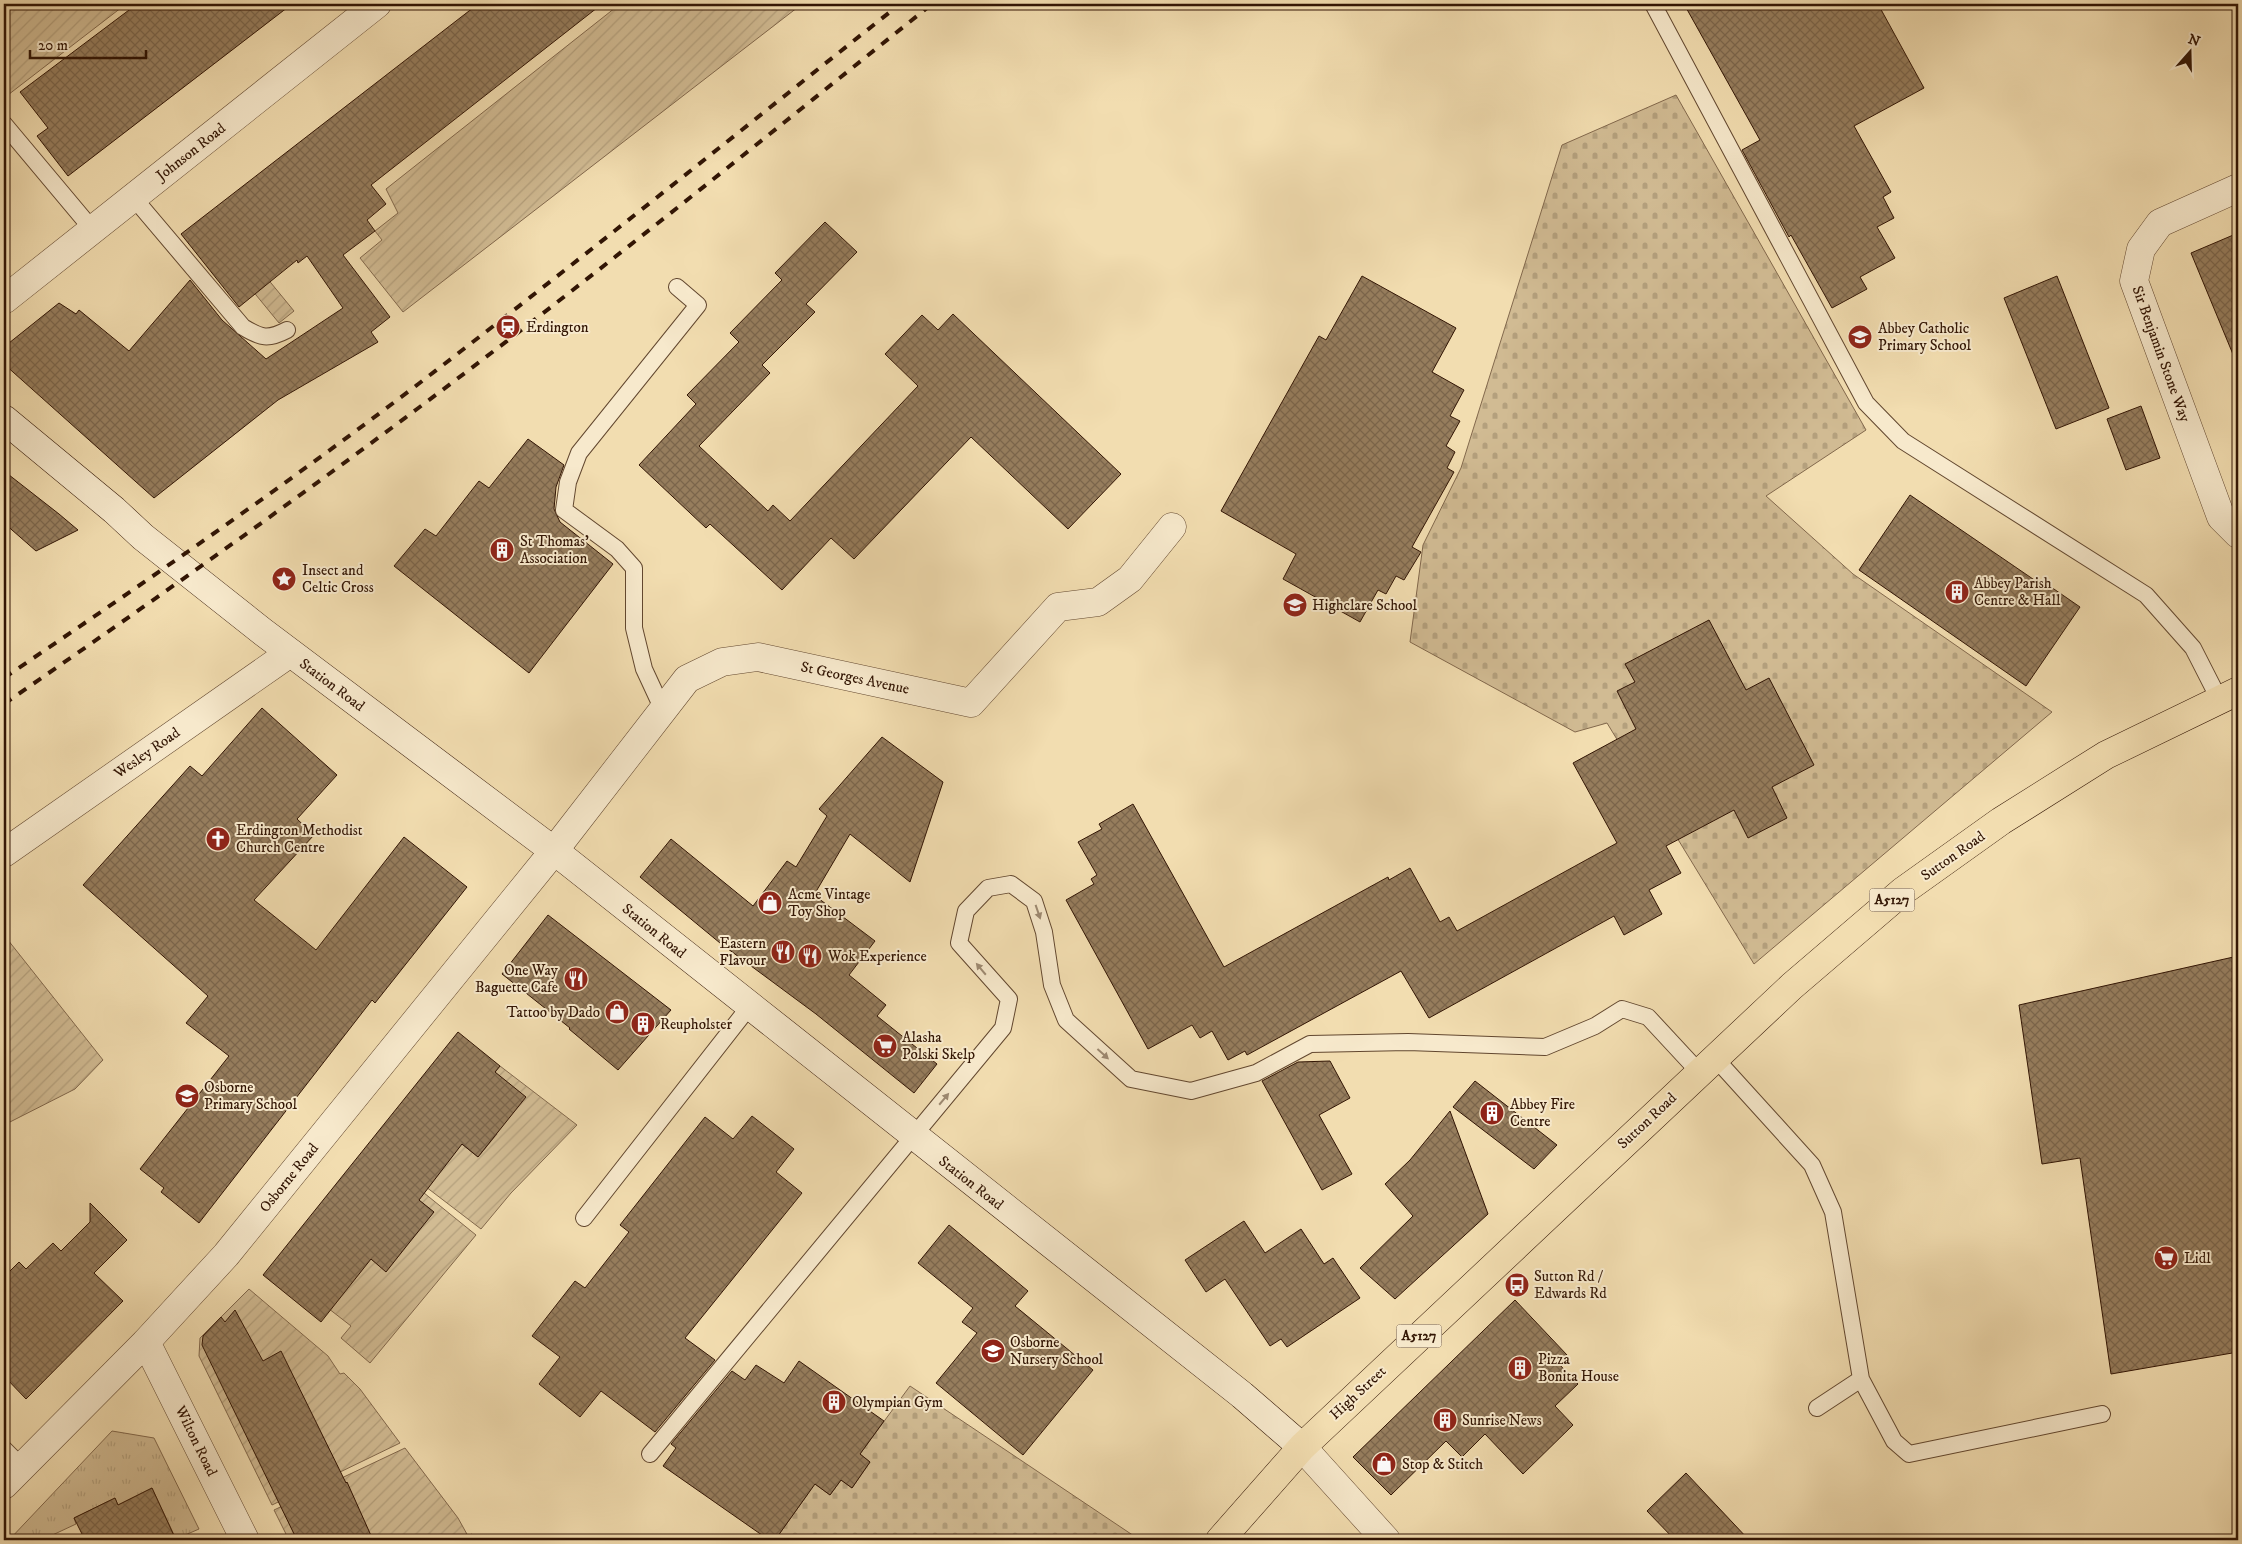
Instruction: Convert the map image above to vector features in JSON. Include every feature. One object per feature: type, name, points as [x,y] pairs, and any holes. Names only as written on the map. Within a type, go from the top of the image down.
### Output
[{"type":"main road","name":"Sutton Road","points":[[1592,1172],[1792,986],[1911,885],[2001,821],[2106,756],[2229,695]]},
{"type":"main road","name":"High Street","points":[[1220,1540],[1302,1447],[1592,1172]]},
{"type":"street","name":"Johnson Road","points":[[4,300],[377,4]]},
{"type":"street","name":"Sir Benjamin Stone Way","points":[[2238,188],[2160,223],[2141,249],[2134,281],[2221,518],[2238,534]]},
{"type":"street","name":"Station Road","points":[[4,419],[114,510],[143,537],[290,653],[553,852],[1242,1395],[1302,1447],[1386,1540]]},
{"type":"street","name":"St Georges Avenue","points":[[553,852],[687,679],[722,662],[758,656],[971,703],[1058,607],[1098,602],[1130,579],[1172,527]]},
{"type":"street","name":"Wesley Road","points":[[4,853],[290,653]]},
{"type":"street","name":"Osborne Road","points":[[10,1467],[146,1342],[226,1255],[553,852]]},
{"type":"street","name":"Wilton Road","points":[[146,1342],[245,1540]]},
{"type":"lane","points":[[1653,4],[1866,403],[1903,441],[2146,595],[2193,648],[2229,695]]},
{"type":"lane","points":[[4,124],[92,230]]},
{"type":"lane","points":[[133,197],[243,327],[258,336],[273,337],[287,330]]},
{"type":"lane","points":[[663,710],[644,669],[634,628],[634,568],[617,549],[564,510],[568,482],[579,453],[698,305],[677,287]]},
{"type":"lane","points":[[650,1454],[1003,1028],[1009,999],[959,943],[966,911],[988,888],[1011,884],[1034,901],[1044,932],[1052,985],[1066,1020],[1131,1079],[1191,1091],[1256,1073],[1310,1044],[1408,1042],[1545,1046],[1595,1026],[1622,1009],[1648,1017],[1707,1065],[1812,1166],[1833,1212],[1862,1379],[1894,1441],[1909,1454],[2102,1414]]},
{"type":"lane","points":[[584,1218],[749,1007]]},
{"type":"lane","points":[[1817,1408],[1862,1379]]},
{"type":"green space","points":[[11,4],[126,4],[4,98],[4,14]]},
{"type":"green space","points":[[620,4],[802,4],[403,312],[360,258],[382,240],[375,231],[398,213],[386,189]]},
{"type":"green space","points":[[1676,95],[1866,430],[1766,496],[1853,574],[2052,712],[1754,964],[1607,723],[1575,732],[1410,642],[1423,545],[1461,468],[1562,145]]},
{"type":"green space","points":[[262,272],[294,311],[279,323],[247,284]]},
{"type":"green space","points":[[4,935],[103,1060],[75,1089],[4,1125]]},
{"type":"green space","points":[[500,1066],[577,1125],[511,1193],[481,1229],[413,1177],[448,1133],[478,1157],[497,1134],[466,1109]]},
{"type":"green space","points":[[408,1180],[476,1235],[370,1363],[341,1338],[351,1326],[315,1298],[356,1247],[386,1271],[433,1212],[403,1187]]},
{"type":"green space","points":[[249,1289],[328,1356],[340,1374],[344,1373],[360,1389],[400,1443],[272,1505],[199,1356],[200,1338]]},
{"type":"green space","points":[[910,1386],[1140,1540],[775,1540],[807,1495],[793,1468],[830,1495],[841,1480],[852,1488],[870,1462],[860,1454]]},
{"type":"green space","points":[[112,1431],[154,1438],[199,1529],[176,1539],[152,1488],[118,1505],[115,1498],[74,1518],[76,1524],[45,1540],[9,1540]]},
{"type":"green space","points":[[405,1448],[458,1518],[468,1536],[472,1534],[475,1540],[289,1540],[274,1510]]},
{"type":"building","points":[[137,4],[292,4],[68,176],[37,136],[48,128],[20,92]]},
{"type":"building","points":[[478,4],[602,4],[371,185],[386,204],[367,220],[375,231],[343,255],[390,317],[371,332],[378,342],[278,400],[154,498],[4,364],[4,347],[59,303],[76,314],[79,310],[129,351],[190,280],[222,320],[266,359],[343,308],[307,256],[298,263],[297,260],[239,307],[181,234]]},
{"type":"building","points":[[1684,4],[1878,4],[1924,88],[1854,126],[1891,192],[1883,197],[1894,218],[1877,227],[1895,258],[1860,277],[1867,289],[1832,308],[1791,235],[1789,237],[1742,150],[1760,140]]},
{"type":"building","points":[[825,222],[857,252],[806,304],[815,312],[762,365],[770,373],[699,446],[768,511],[773,505],[790,521],[918,386],[885,354],[922,315],[938,330],[953,314],[1121,474],[1068,529],[971,437],[854,559],[831,538],[782,590],[710,524],[706,528],[639,465],[696,404],[687,395],[739,342],[730,333],[782,280],[775,273]]},
{"type":"building","points":[[2238,233],[2238,364],[2237,364],[2191,253]]},
{"type":"building","points":[[1362,276],[1456,328],[1432,372],[1464,390],[1450,416],[1460,421],[1446,446],[1455,452],[1447,468],[1454,472],[1412,547],[1421,552],[1404,580],[1396,576],[1386,594],[1378,590],[1360,622],[1283,579],[1296,554],[1221,511],[1319,336],[1326,340]]},
{"type":"building","points":[[2057,276],[2109,408],[2056,429],[2004,298]]},
{"type":"building","points":[[2141,406],[2160,458],[2126,470],[2107,419]]},
{"type":"building","name":"St Thomas' Association","points":[[528,439],[564,465],[556,487],[554,509],[560,522],[613,564],[529,673],[394,566],[425,529],[436,536],[479,481],[489,488]]},
{"type":"building","points":[[4,471],[78,530],[36,551],[4,523]]},
{"type":"building","name":"Abbey Parish Centre & Hall","points":[[1910,495],[2049,590],[2051,587],[2080,607],[2026,686],[1859,570]]},
{"type":"building","points":[[1709,620],[1746,690],[1769,678],[1814,765],[1772,787],[1787,818],[1748,838],[1734,810],[1666,846],[1681,873],[1649,890],[1662,914],[1624,935],[1614,916],[1429,1018],[1401,971],[1247,1055],[1245,1051],[1228,1060],[1212,1031],[1200,1038],[1192,1025],[1148,1049],[1066,900],[1094,884],[1091,879],[1097,875],[1078,842],[1102,829],[1099,824],[1133,804],[1224,967],[1388,877],[1389,880],[1410,868],[1440,922],[1449,917],[1457,931],[1617,843],[1573,763],[1636,729],[1617,691],[1635,682],[1625,664]]},
{"type":"building","points":[[262,708],[337,775],[297,819],[314,835],[254,900],[316,950],[404,837],[467,887],[375,1003],[372,1000],[199,1223],[161,1192],[164,1188],[140,1169],[229,1056],[186,1023],[208,996],[83,885],[190,766],[202,776]]},
{"type":"building","points":[[882,737],[943,782],[910,882],[850,834],[814,895],[875,941],[849,975],[886,1005],[877,1016],[937,1064],[914,1093],[816,1014],[720,943],[640,877],[671,839],[753,906],[787,861],[796,867],[827,816],[819,809]]},
{"type":"building","points":[[548,915],[671,1010],[618,1070],[570,1028],[502,974]]},
{"type":"building","name":"Lidl","points":[[2238,956],[2238,1352],[2111,1374],[2080,1158],[2042,1164],[2019,1005]]},
{"type":"building","points":[[458,1032],[500,1066],[495,1072],[526,1097],[478,1157],[462,1144],[419,1200],[434,1212],[386,1272],[371,1259],[321,1322],[263,1275]]},
{"type":"building","points":[[1330,1061],[1350,1098],[1319,1115],[1352,1174],[1322,1190],[1262,1081],[1298,1062]]},
{"type":"building","points":[[1475,1081],[1557,1145],[1534,1169],[1453,1107]]},
{"type":"building","points":[[1450,1111],[1488,1214],[1395,1299],[1360,1268],[1413,1216],[1385,1184],[1410,1160]]},
{"type":"building","points":[[752,1116],[794,1149],[776,1172],[802,1193],[685,1338],[715,1360],[655,1432],[601,1391],[580,1417],[539,1384],[560,1357],[532,1336],[575,1281],[585,1288],[629,1232],[620,1225],[705,1117],[733,1139]]},
{"type":"building","points":[[90,1203],[127,1240],[94,1273],[123,1301],[26,1399],[4,1376],[4,1277],[19,1262],[26,1269],[53,1243],[61,1251],[90,1222]]},
{"type":"building","points":[[1244,1221],[1265,1253],[1301,1229],[1324,1264],[1333,1258],[1360,1298],[1287,1347],[1281,1339],[1270,1346],[1225,1279],[1206,1292],[1185,1260]]},
{"type":"building","points":[[949,1225],[1028,1291],[1015,1306],[1093,1370],[1023,1455],[936,1383],[977,1333],[962,1322],[973,1308],[918,1263]]},
{"type":"building","points":[[1515,1300],[1567,1355],[1558,1363],[1578,1384],[1555,1406],[1573,1425],[1523,1474],[1485,1434],[1462,1457],[1446,1441],[1391,1495],[1353,1457]]},
{"type":"building","points":[[235,1310],[263,1361],[281,1351],[347,1482],[373,1540],[297,1540],[202,1345],[203,1336],[221,1317],[225,1322]]},
{"type":"building","points":[[799,1361],[884,1421],[860,1454],[870,1462],[852,1488],[841,1480],[830,1495],[815,1484],[775,1540],[769,1540],[663,1466],[676,1448],[671,1444],[732,1371],[745,1380],[756,1365],[784,1383]]},
{"type":"building","points":[[1686,1473],[1749,1540],[1675,1540],[1647,1511]]},
{"type":"building","points":[[152,1488],[176,1540],[85,1540],[74,1518],[115,1498],[118,1505]]},
{"type":"railway","points":[[4,678],[213,534],[367,423],[539,291],[900,4]]},
{"type":"railway","points":[[4,704],[269,517],[465,373],[630,245],[932,4]]},
{"type":"place","name":"Erdington","points":[[508,327]]},
{"type":"place","name":"Abbey Catholic Primary School","points":[[1860,337]]},
{"type":"place","name":"St Thomas' Association","points":[[502,550]]},
{"type":"place","name":"Insect and Celtic Cross","points":[[284,579]]},
{"type":"place","name":"Abbey Parish Centre & Hall","points":[[1957,592]]},
{"type":"place","name":"Highclare School","points":[[1295,605]]},
{"type":"place","name":"Erdington Methodist Church Centre","points":[[218,839]]},
{"type":"place","name":"Acme Vintage Toy Shop","points":[[770,903]]},
{"type":"place","name":"Eastern Flavour","points":[[783,952]]},
{"type":"place","name":"Wok Experience","points":[[810,956]]},
{"type":"place","name":"One Way Baguette Cafe","points":[[576,979]]},
{"type":"place","name":"Tattoo by Dado","points":[[617,1012]]},
{"type":"place","name":"Reupholster","points":[[643,1024]]},
{"type":"place","name":"Alasha Polski Skelp","points":[[885,1046]]},
{"type":"place","name":"Osborne Primary School","points":[[187,1096]]},
{"type":"place","name":"Abbey Fire Centre","points":[[1492,1113]]},
{"type":"place","name":"Lidl","points":[[2166,1258]]},
{"type":"place","name":"Sutton Rd / Edwards Rd","points":[[1517,1285]]},
{"type":"place","name":"Osborne Nursery School","points":[[993,1351]]},
{"type":"place","name":"Pizza Bonita House","points":[[1520,1368]]},
{"type":"place","name":"Olympian Gym","points":[[834,1402]]},
{"type":"place","name":"Sunrise News","points":[[1445,1420]]},
{"type":"place","name":"Stop & Stitch","points":[[1384,1464]]}]
